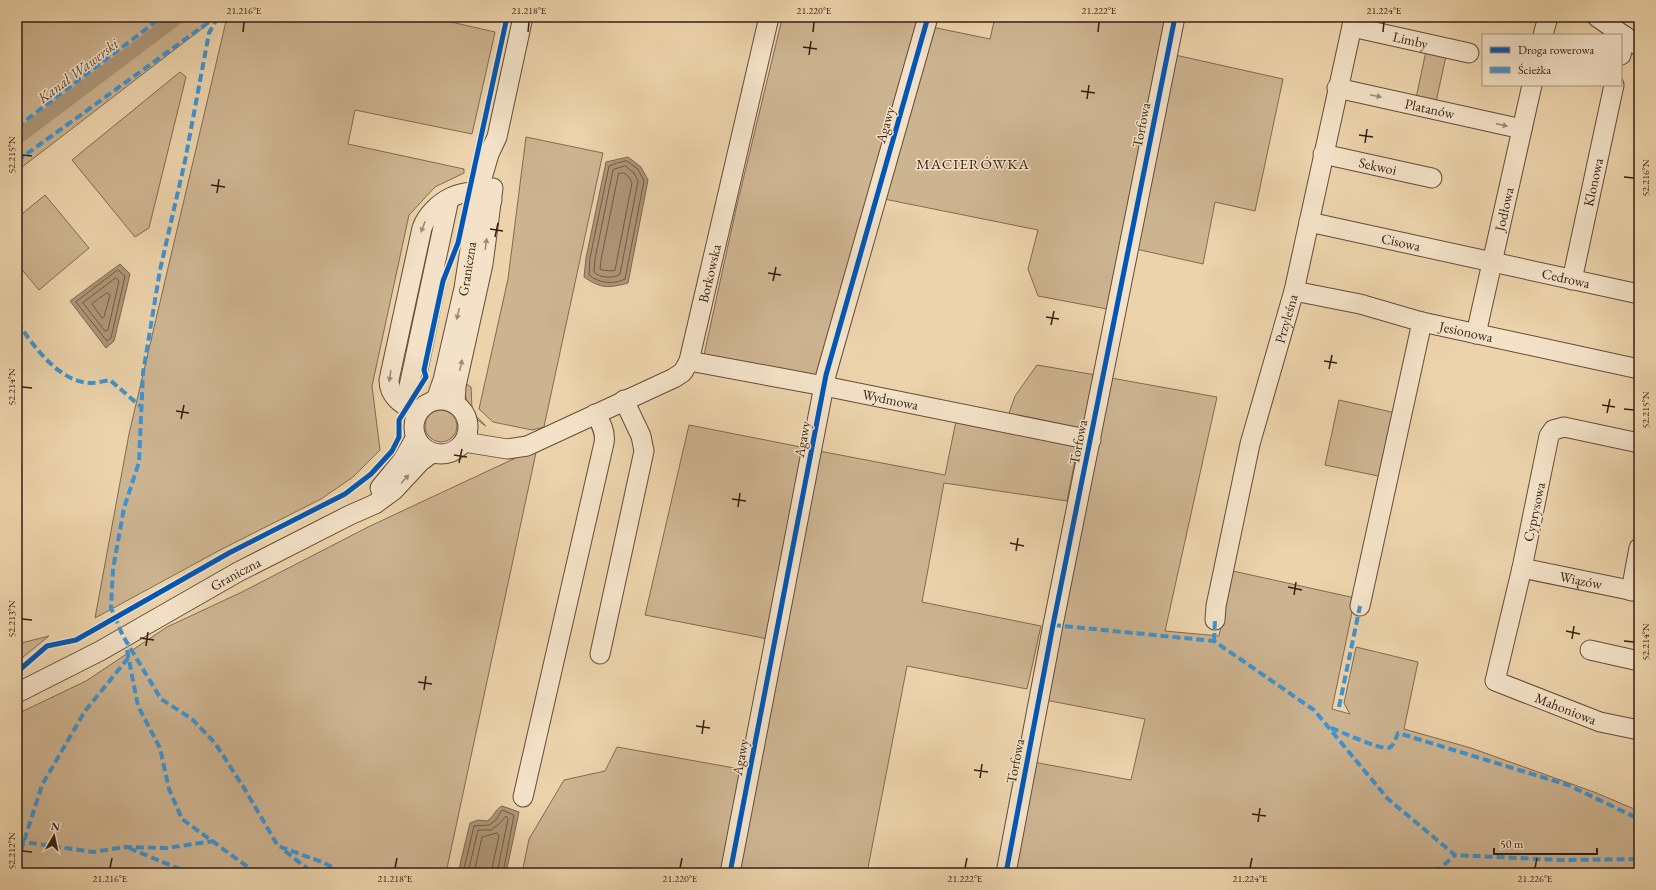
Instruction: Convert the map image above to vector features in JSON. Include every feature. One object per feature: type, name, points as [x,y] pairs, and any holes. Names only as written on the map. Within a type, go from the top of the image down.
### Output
[{"type":"street","name":"Graniczna","points":[[436,400],[443,380],[485,196],[497,156],[497,137],[523,17]]},
{"type":"street","name":"Borkowska","points":[[466,433],[490,432],[515,438],[538,440],[679,375],[689,362],[769,17]]},
{"type":"street","name":"Agawy","points":[[730,873],[824,386],[928,17]]},
{"type":"street","name":"Torfowa","points":[[1006,873],[1051,632],[1091,440],[1175,17]]},
{"type":"street","points":[[1544,34],[1548,17]]},
{"type":"street","points":[[1597,17],[1622,34]]},
{"type":"street","name":"Limby","points":[[1353,22],[1469,53]]},
{"type":"street","name":"Przyleśna","points":[[1215,620],[1216,606],[1250,444],[1294,291],[1353,22]]},
{"type":"street","points":[[1622,34],[1632,41],[1622,54]]},
{"type":"street","name":"Jodłowa","points":[[1476,334],[1532,86]]},
{"type":"street","name":"Klonowa","points":[[1572,280],[1614,86]]},
{"type":"street","name":"Platanów","points":[[1338,88],[1522,129]]},
{"type":"street","name":"Sekwoi","points":[[1323,154],[1432,178]]},
{"type":"street","points":[[411,409],[423,406],[436,400],[446,400],[455,403],[464,412],[466,433],[458,448],[450,452],[432,452],[420,445],[416,437],[411,409],[449,199],[467,192],[485,196]]},
{"type":"street","name":"Graniczna","points":[[455,403],[457,382],[483,264],[485,196]]},
{"type":"street","name":"Cisowa","points":[[1309,222],[1493,263]]},
{"type":"street","name":"Cedrowa","points":[[1493,263],[1639,294]]},
{"type":"street","name":"Jesionowa","points":[[1294,291],[1360,304],[1422,322],[1639,369]]},
{"type":"street","points":[[1360,606],[1422,322]]},
{"type":"street","name":"Wydmowa","points":[[689,362],[824,386],[1091,440]]},
{"type":"street","points":[[600,654],[644,451],[641,436],[624,400]]},
{"type":"street","points":[[523,797],[604,443],[601,424],[595,414]]},
{"type":"street","name":"Cyprysowa","points":[[1495,681],[1522,568],[1549,436],[1553,430],[1564,427],[1639,443]]},
{"type":"street","name":"Graniczna","points":[[350,515],[369,499],[392,475],[403,460],[416,437]]},
{"type":"street","name":"Graniczna","points":[[17,694],[100,651],[123,636],[238,572],[350,515],[368,508],[388,496],[432,452]]},
{"type":"street","points":[[1635,592],[1638,548]]},
{"type":"street","name":"Wiązów","points":[[1522,568],[1635,592]]},
{"type":"street","points":[[1590,650],[1639,660]]},
{"type":"street","name":"Mahoniowa","points":[[1495,681],[1600,722],[1639,730]]},
{"type":"shaded area","points":[[17,17],[217,17],[17,171]]},
{"type":"shaded area","points":[[227,17],[429,17],[495,32],[472,134],[355,110],[348,144],[464,169],[464,173],[435,187],[409,215],[372,386],[380,450],[353,477],[321,499],[222,549],[95,618],[129,434]]},
{"type":"shaded area","points":[[780,17],[919,17],[817,377],[704,355],[736,209],[782,19]]},
{"type":"shaded area","points":[[995,17],[1166,17],[1107,309],[1038,296],[1028,269],[1038,230],[884,199],[932,27],[990,39]]},
{"type":"shaded area","points":[[1426,51],[1446,56],[1436,102],[1416,98]]},
{"type":"shaded area","points":[[1175,55],[1283,79],[1255,211],[1215,202],[1203,264],[1136,249]]},
{"type":"shaded area","points":[[180,72],[186,77],[149,228],[135,237],[72,160]]},
{"type":"shaded area","points":[[526,137],[603,153],[544,427],[532,430],[493,422],[479,409],[508,279]]},
{"type":"shaded area","points":[[45,195],[89,248],[39,290],[17,264],[17,218]]},
{"type":"shaded area","points":[[448,273],[428,371],[426,371],[445,280]]},
{"type":"shaded area","points":[[1037,365],[1096,375],[1084,430],[1008,416],[1015,396]]},
{"type":"shaded area","points":[[1111,378],[1217,397],[1165,631],[1219,636],[1233,571],[1355,598],[1332,709],[1350,714],[1344,703],[1356,647],[1418,662],[1404,729],[1471,748],[1594,792],[1639,811],[1639,873],[1012,873],[1033,762],[1131,780],[1145,719],[1045,700]]},
{"type":"shaded area","points":[[465,383],[471,387],[472,408],[476,416],[486,426],[476,418],[469,408]]},
{"type":"shaded area","points":[[1339,400],[1396,413],[1383,477],[1325,465]]},
{"type":"shaded area","points":[[438,410],[444,410],[454,417],[457,426],[456,432],[450,439],[444,442],[438,442],[428,435],[425,429],[425,423],[432,413]]},
{"type":"shaded area","points":[[956,421],[1078,445],[1067,501],[944,483],[922,602],[1041,626],[1027,689],[907,666],[867,873],[522,873],[529,839],[564,780],[605,771],[617,747],[757,772],[819,451],[945,475]]},
{"type":"shaded area","points":[[689,425],[806,448],[768,639],[645,615]]},
{"type":"shaded area","points":[[537,448],[446,873],[17,873],[17,714],[86,681],[167,627],[242,592],[368,527]]},
{"type":"shaded area","points":[[49,636],[17,662],[17,644]]},
{"type":"water","points":[[628,157],[641,167],[648,180],[628,283],[616,286],[595,284],[584,277],[586,258],[606,162]]},
{"type":"water","points":[[120,264],[130,274],[114,341],[106,348],[70,301]]},
{"type":"water","points":[[502,806],[519,812],[506,873],[458,873],[470,823],[478,820],[487,821]]},
{"type":"waterway","name":"Kanał Wawerski","points":[[17,138],[178,17]]},
{"type":"marked path","points":[[17,127],[162,17]]},
{"type":"marked path","points":[[17,161],[216,17]]},
{"type":"marked path","points":[[218,17],[209,33],[185,161],[160,270],[143,373],[139,462],[124,508],[113,569],[111,608],[123,636],[161,699],[192,719],[215,743],[244,788],[278,846],[322,862],[344,873]]},
{"type":"marked path","points":[[17,322],[39,352],[58,370],[79,381],[91,383],[110,380],[140,406]]},
{"type":"marked path","points":[[1339,707],[1360,606]]},
{"type":"marked path","points":[[1214,641],[1215,620]]},
{"type":"marked path","points":[[1053,625],[1214,641],[1314,710],[1388,799],[1455,855],[1561,860],[1639,859]]},
{"type":"marked path","points":[[127,650],[138,706],[160,748],[169,789],[182,819],[256,873]]},
{"type":"marked path","points":[[17,863],[42,785],[85,711],[129,657]]},
{"type":"marked path","points":[[1331,728],[1383,748],[1390,747],[1398,733],[1568,785],[1639,819]]},
{"type":"marked path","points":[[17,841],[93,852],[125,847],[167,848],[214,841]]},
{"type":"marked path","points":[[129,848],[189,873]]},
{"type":"marked path","points":[[285,851],[313,873]]},
{"type":"marked path","points":[[1435,873],[1455,855]]},
{"type":"cycle path","points":[[17,672],[47,646],[76,640],[229,553],[345,494],[371,474],[392,451],[399,437],[399,420],[426,377],[424,370],[443,281],[458,243],[507,17]]},
{"type":"cycle path","points":[[730,873],[826,375],[928,17]]},
{"type":"cycle path","points":[[1006,873],[1053,625],[1175,17]]},
{"type":"district","name":"MACIERÓWKA","points":[[973,164]]}]
